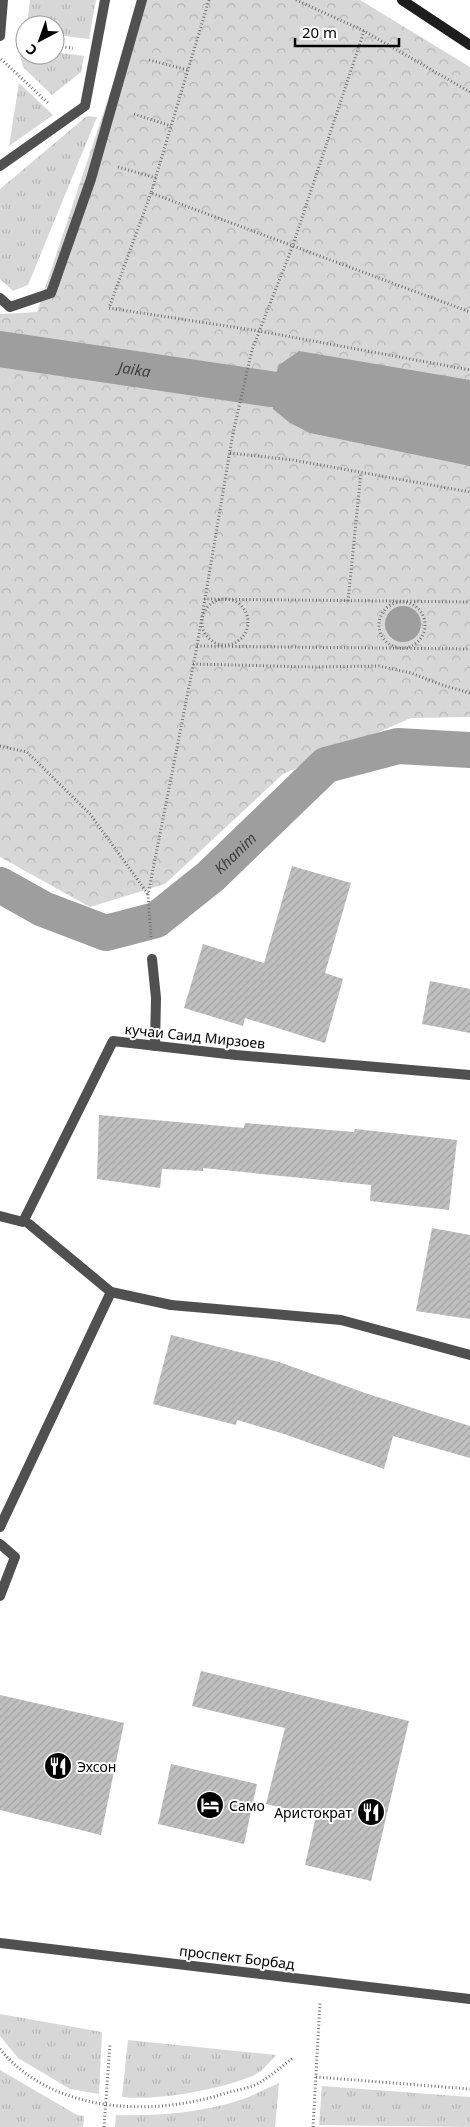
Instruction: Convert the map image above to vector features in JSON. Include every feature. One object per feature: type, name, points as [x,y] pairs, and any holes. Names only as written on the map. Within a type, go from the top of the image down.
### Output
[{"type":"main road","points":[[402,0],[470,45]]},
{"type":"street","points":[[0,36],[3,0]]},
{"type":"street","points":[[0,166],[85,106],[105,0]]},
{"type":"street","points":[[0,298],[10,307],[51,293],[96,161],[142,0]]},
{"type":"street","points":[[152,959],[156,998],[155,1046]]},
{"type":"street","name":"кучаи Саид Мирзоев","points":[[0,1216],[24,1222],[113,1041],[470,1075]]},
{"type":"street","points":[[29,1224],[111,1292],[171,1305],[341,1320],[470,1355]]},
{"type":"street","points":[[0,1526],[111,1292]]},
{"type":"street","points":[[0,1544],[15,1557],[0,1596]]},
{"type":"street","name":"проспект Борбад","points":[[0,1943],[470,1999]]},
{"type":"path","points":[[209,0],[156,178],[110,308],[259,330],[470,370]]},
{"type":"path","points":[[296,0],[364,32],[470,92]]},
{"type":"path","points":[[152,959],[148,895],[194,664],[233,433],[252,350],[293,245],[364,32]]},
{"type":"path","points":[[127,54],[188,70]]},
{"type":"path","points":[[0,58],[66,120]]},
{"type":"path","points":[[112,107],[172,126]]},
{"type":"path","points":[[96,161],[156,178]]},
{"type":"path","points":[[151,193],[470,312]]},
{"type":"path","points":[[230,453],[293,460],[470,492]]},
{"type":"path","points":[[348,601],[361,472]]},
{"type":"path","points":[[204,599],[470,602]]},
{"type":"path","points":[[220,599],[235,601],[246,611],[248,619],[248,627],[245,634],[239,640],[225,646],[217,644],[204,634],[201,619],[208,606],[220,599]]},
{"type":"path","points":[[406,602],[413,604],[423,614],[426,630],[423,637],[410,647],[395,647],[382,637],[379,622],[385,609],[391,604],[406,602]]},
{"type":"path","points":[[197,646],[470,649]]},
{"type":"path","points":[[194,664],[312,667],[379,666],[411,673],[470,693]]},
{"type":"path","points":[[0,746],[27,752],[90,814],[148,895]]},
{"type":"path","points":[[313,2127],[322,1981]]},
{"type":"path","points":[[104,2127],[110,2044]]},
{"type":"path","points":[[0,2050],[35,2080],[72,2098],[106,2104],[157,2107],[206,2100],[258,2083],[293,2058]]},
{"type":"path","points":[[316,2077],[470,2089]]},
{"type":"green space","points":[[30,0],[96,0],[89,39],[65,36],[65,15],[28,15]]},
{"type":"green space","points":[[141,0],[360,0],[470,67],[470,717],[411,718],[283,774],[165,884],[90,907],[0,857],[0,314],[37,312]]},
{"type":"green space","points":[[65,53],[84,56],[81,72],[52,95],[22,65],[65,65]]},
{"type":"green space","points":[[19,83],[53,115],[9,146]]},
{"type":"green space","points":[[87,116],[97,117],[28,285],[13,291],[0,279],[0,189]]},
{"type":"green space","points":[[0,2014],[102,2032],[99,2094],[70,2089],[18,2058],[0,2036]]},
{"type":"green space","points":[[128,2040],[276,2055],[258,2073],[236,2082],[169,2096],[122,2097]]},
{"type":"green space","points":[[0,2070],[77,2115],[84,2116],[83,2127],[0,2127]]},
{"type":"green space","points":[[279,2083],[275,2127],[115,2127],[116,2115],[163,2114],[210,2108],[245,2098]]},
{"type":"green space","points":[[322,2086],[470,2097],[470,2127],[319,2125]]},
{"type":"shaded area","points":[[299,351],[470,380],[470,466],[310,433],[290,423],[273,409],[270,389],[279,365]]},
{"type":"shaded area","points":[[403,606],[410,607],[416,611],[420,617],[420,631],[416,637],[410,641],[403,642],[396,641],[390,637],[386,631],[385,624],[386,617],[390,611],[396,607]]},
{"type":"building","points":[[292,866],[351,883],[325,973],[343,979],[325,1043],[245,1018],[243,1026],[184,1008],[203,944],[264,963]]},
{"type":"building","points":[[430,981],[470,989],[470,1033],[422,1024]]},
{"type":"building","points":[[99,1115],[244,1128],[245,1123],[354,1132],[355,1129],[457,1140],[449,1210],[370,1201],[371,1185],[203,1168],[203,1171],[162,1169],[160,1188],[97,1179]]},
{"type":"building","points":[[432,1228],[470,1235],[470,1319],[416,1311]]},
{"type":"building","points":[[171,1335],[279,1362],[365,1393],[470,1426],[470,1458],[393,1436],[384,1469],[281,1433],[237,1420],[236,1425],[153,1404]]},
{"type":"building","points":[[201,1671],[409,1721],[371,1881],[305,1865],[316,1816],[266,1804],[285,1728],[192,1706]]},
{"type":"building","name":"Эхсон","points":[[0,1695],[124,1723],[101,1835],[0,1810]]},
{"type":"building","points":[[171,1764],[257,1784],[244,1844],[158,1824]]},
{"type":"waterway","name":"Jaika","points":[[0,349],[270,389]]},
{"type":"waterway","name":"Khanim","points":[[0,885],[43,909],[106,933],[156,920],[211,876],[326,765],[398,746],[470,750]]},
{"type":"place","name":"Эхсон","points":[[58,1766]]},
{"type":"place","name":"Само","points":[[210,1805]]},
{"type":"place","name":"Аристократ","points":[[371,1812]]}]
